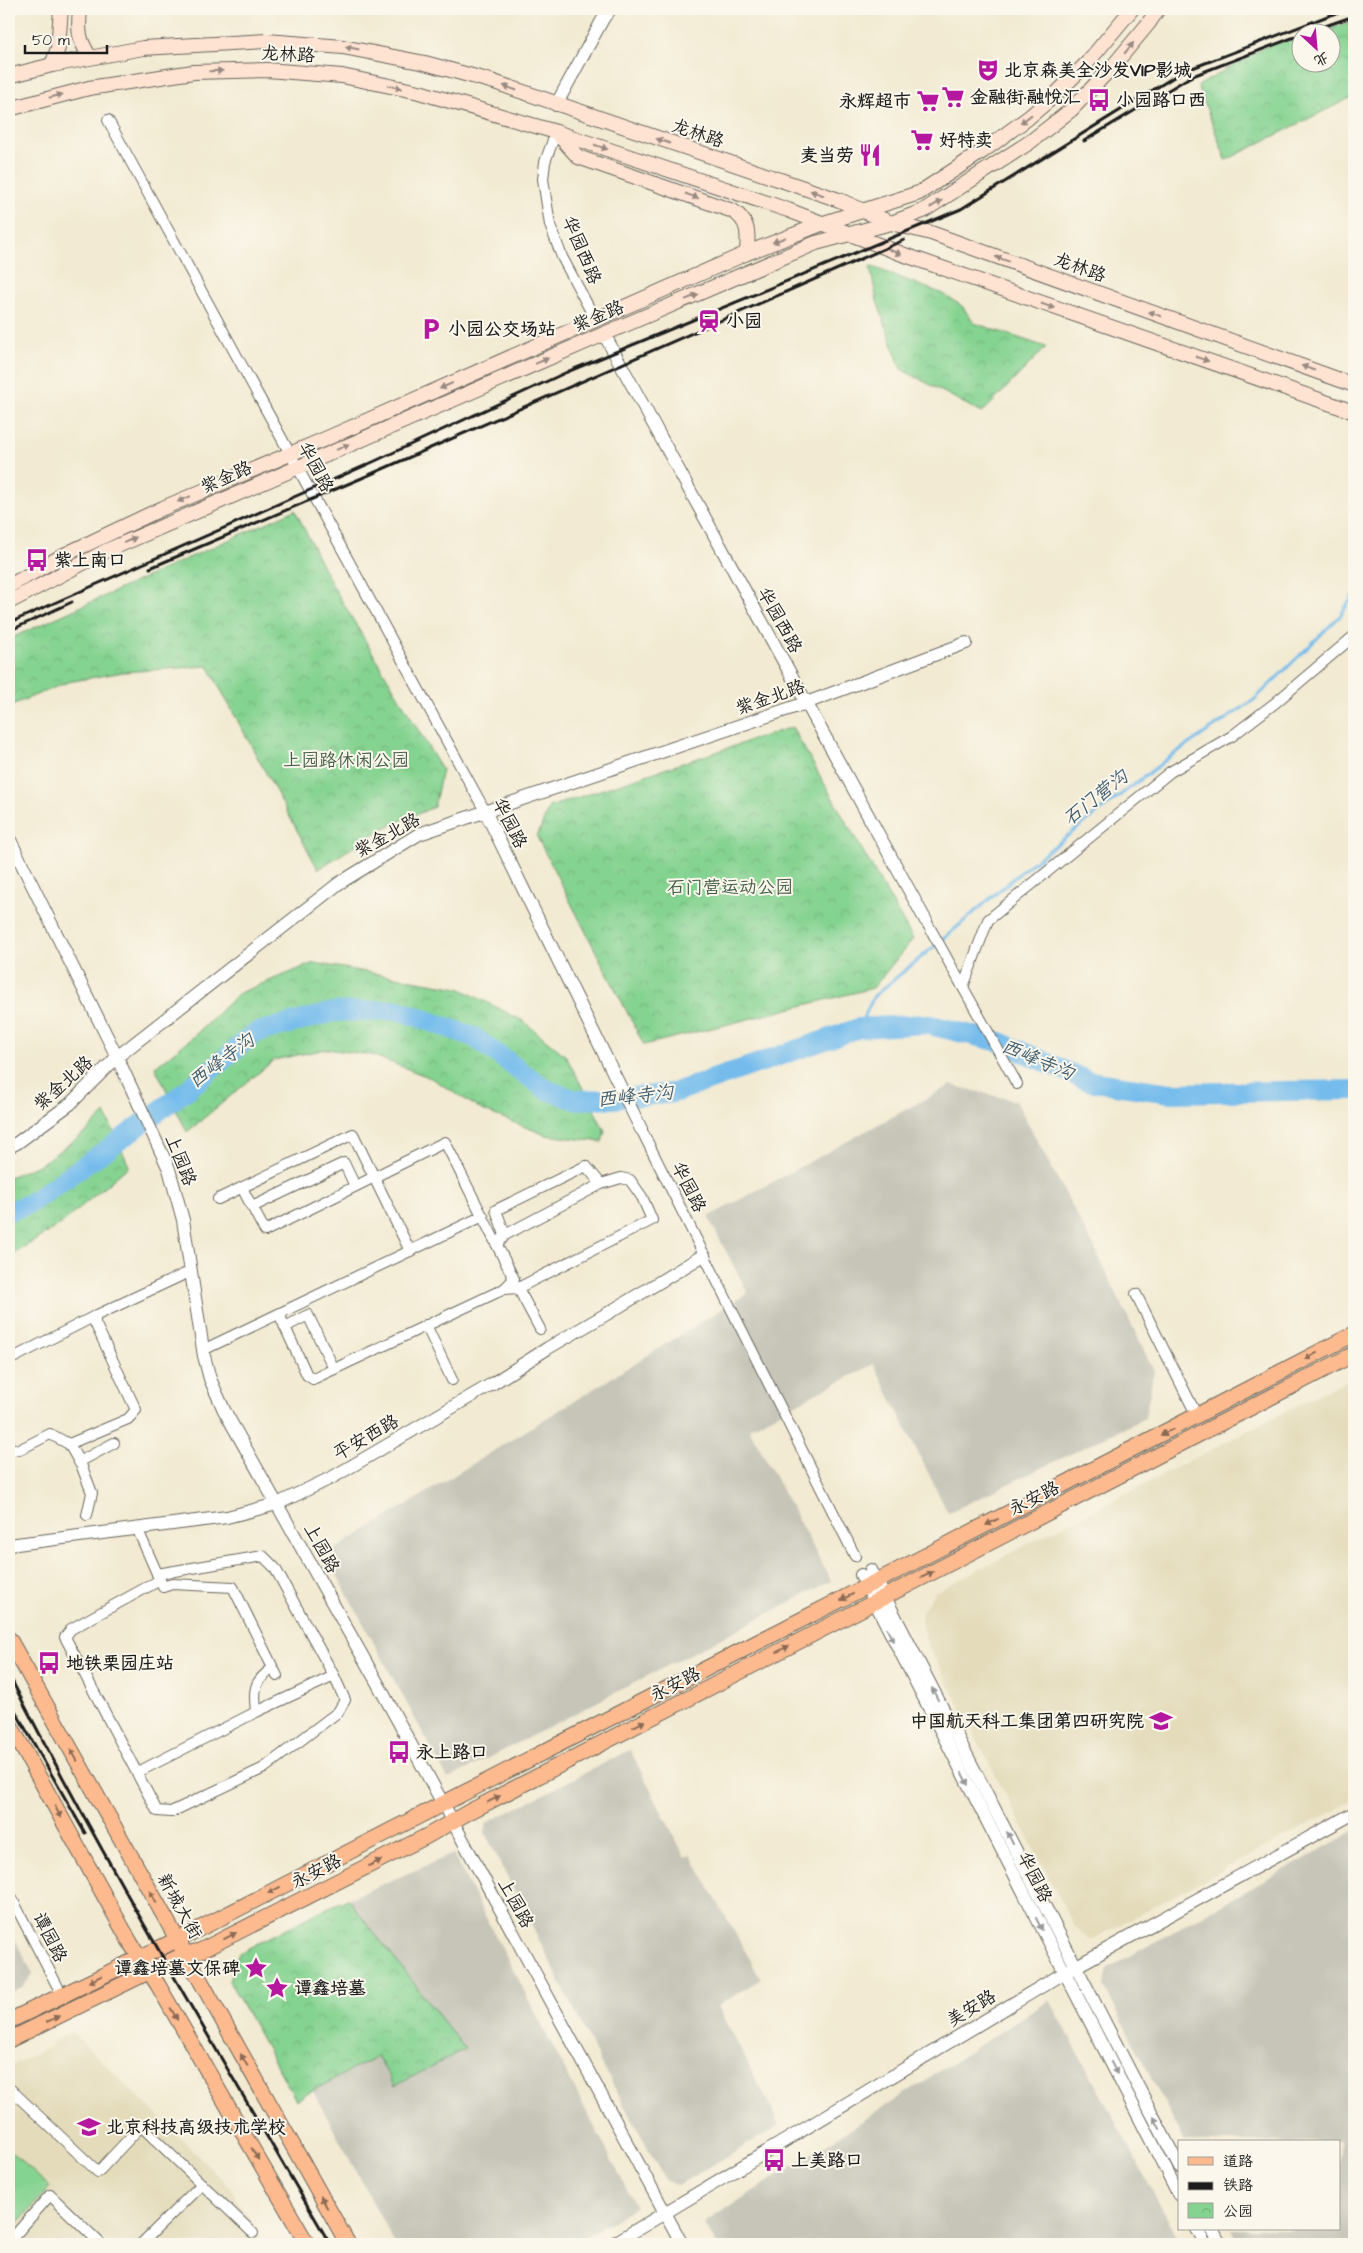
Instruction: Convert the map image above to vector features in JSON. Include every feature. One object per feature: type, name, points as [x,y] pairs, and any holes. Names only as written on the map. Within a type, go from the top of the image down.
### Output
[{"type":"main road","points":[[52,65],[58,48],[61,9]]},
{"type":"main road","points":[[80,9],[78,30],[81,44],[90,57]]},
{"type":"main road","name":"紫金路","points":[[9,586],[64,554],[163,508],[596,321],[747,253],[863,209],[919,192],[983,151],[1028,118],[1087,64],[1132,9]]},
{"type":"main road","name":"紫金路","points":[[9,602],[106,550],[816,243],[891,223],[932,206],[1030,142],[1070,110],[1113,66],[1158,9]]},
{"type":"main road","name":"龙林路","points":[[9,76],[52,65],[142,48],[267,41],[343,47],[425,63],[494,82],[863,209],[891,223],[931,233],[1354,385]]},
{"type":"main road","name":"龙林路","points":[[9,109],[119,82],[193,72],[268,70],[352,78],[419,92],[556,132],[824,223],[928,264],[1354,412]]},
{"type":"main road","points":[[556,132],[578,156],[733,211],[746,223],[748,233],[747,253]]},
{"type":"main road","name":"永安路","points":[[9,2020],[177,1940],[442,1805],[869,1578],[1197,1416],[1354,1334]]},
{"type":"main road","name":"永安路","points":[[9,2040],[185,1954],[200,1951],[1354,1354]]},
{"type":"main road","name":"新城大街","points":[[9,1639],[348,2244]]},
{"type":"main road","points":[[9,1723],[139,1958],[307,2244]]},
{"type":"street","points":[[556,104],[604,17],[611,9]]},
{"type":"street","name":"华园路","points":[[108,120],[485,811],[641,1129],[855,1556]]},
{"type":"street","name":"华园西路","points":[[556,132],[545,162],[543,179],[550,225],[562,257],[596,321]]},
{"type":"street","name":"华园西路","points":[[604,334],[926,921]]},
{"type":"street","points":[[963,987],[988,920],[1170,772],[1232,736],[1275,703],[1354,636]]},
{"type":"street","name":"紫金北路","points":[[9,1147],[18,1143],[70,1104],[117,1057],[348,877],[419,834],[806,704],[966,643]]},
{"type":"street","name":"上园路","points":[[9,838],[117,1057],[165,1161],[178,1198],[203,1350],[210,1379],[224,1410],[378,1684],[682,2244]]},
{"type":"street","points":[[926,921],[1017,1084]]},
{"type":"street","points":[[218,1199],[353,1134],[410,1251]]},
{"type":"street","points":[[242,1188],[265,1231],[445,1142],[514,1279],[504,1289],[313,1379],[307,1375],[279,1314]]},
{"type":"street","points":[[252,1207],[344,1163],[355,1186]]},
{"type":"street","points":[[505,1235],[496,1210],[586,1166],[601,1184]]},
{"type":"street","points":[[497,1245],[505,1235],[601,1184],[621,1178],[630,1180],[642,1197],[652,1220],[518,1288],[504,1289]]},
{"type":"street","points":[[203,1350],[483,1216]]},
{"type":"street","name":"平安西路","points":[[9,1545],[227,1517],[277,1504],[333,1477],[492,1384],[548,1348],[704,1255]]},
{"type":"street","points":[[9,1360],[191,1270]]},
{"type":"street","points":[[518,1288],[540,1329]]},
{"type":"street","points":[[1136,1294],[1197,1416]]},
{"type":"street","points":[[285,1327],[308,1315],[334,1369]]},
{"type":"street","points":[[69,1444],[128,1419],[136,1410],[94,1322],[95,1316]]},
{"type":"street","points":[[426,1325],[452,1380]]},
{"type":"street","points":[[9,1446],[18,1450],[50,1434],[69,1444],[92,1493],[87,1515]]},
{"type":"street","points":[[79,1462],[114,1443]]},
{"type":"street","points":[[137,1528],[163,1587],[172,1584],[233,1587],[275,1672],[261,1676],[256,1685],[256,1712]]},
{"type":"street","points":[[263,1556],[275,1568],[334,1676],[345,1700],[338,1712],[264,1768],[171,1812],[157,1811],[65,1637],[71,1630],[159,1577],[263,1556]]},
{"type":"street","name":"华园路","points":[[869,1578],[1070,1970],[1178,2193]]},
{"type":"street","points":[[138,1772],[256,1712],[334,1676]]},
{"type":"street","name":"美安路","points":[[613,2244],[1070,1970],[1354,1813]]},
{"type":"street","name":"谭园路","points":[[9,1893],[62,1995]]},
{"type":"street","name":"华园路","points":[[1070,1970],[1178,2164]]},
{"type":"street","points":[[9,2088],[98,2172],[141,2126],[253,2233]]},
{"type":"street","points":[[141,2244],[202,2184]]},
{"type":"street","points":[[9,2242],[50,2195],[101,2244]]},
{"type":"street","points":[[1198,2230],[1205,2244]]},
{"type":"street","points":[[1213,2230],[1220,2244]]},
{"type":"shaded area","points":[[951,1085],[1016,1101],[1095,1249],[1154,1371],[1145,1418],[948,1513],[874,1364],[749,1428],[831,1581],[448,1779],[326,1555],[748,1293],[708,1217]]},
{"type":"shaded area","name":"中国航天科工集团第四研究院","points":[[1354,1376],[1354,1800],[1091,1940],[1074,1926],[926,1641],[921,1623],[922,1611],[935,1592]]},
{"type":"shaded area","points":[[630,1750],[685,1857],[691,1855],[761,1979],[718,2006],[780,2125],[677,2186],[665,2180],[601,2063],[484,1831],[487,1823]]},
{"type":"shaded area","points":[[1354,1831],[1354,2244],[1239,2244],[1232,2230],[1340,2230],[1340,2140],[1184,2140],[1104,1987],[1108,1968]]},
{"type":"shaded area","points":[[453,1854],[636,2207],[574,2244],[395,2244],[313,2091],[377,2056],[395,2086],[465,2049],[348,1899]]},
{"type":"shaded area","points":[[9,1928],[33,1974],[22,1988],[9,1994]]},
{"type":"shaded area","points":[[1050,2000],[1181,2244],[716,2244],[704,2223]]},
{"type":"shaded area","name":"北京科技高级技术学校","points":[[71,2031],[230,2187],[264,2244],[9,2244],[9,2067],[52,2046],[51,2044]]},
{"type":"green space","points":[[1354,22],[1354,96],[1226,160],[1198,86],[1264,47],[1290,40],[1290,72],[1340,72],[1340,26]]},
{"type":"green space","points":[[870,266],[943,294],[962,306],[974,323],[1046,347],[982,413],[901,369],[877,301]]},
{"type":"green space","name":"上园路休闲公园","points":[[295,510],[330,581],[442,770],[434,807],[384,828],[318,869],[208,666],[123,672],[68,682],[9,706],[9,639]]},
{"type":"green space","name":"石门营运动公园","points":[[792,727],[913,939],[873,988],[644,1045],[537,837],[549,807]]},
{"type":"green space","points":[[314,963],[459,988],[523,1021],[566,1056],[605,1131],[602,1142],[546,1135],[482,1110],[431,1078],[372,1055],[326,1049],[274,1060],[187,1132],[155,1067],[192,1038],[239,993]]},
{"type":"green space","points":[[105,1113],[129,1166],[62,1223],[9,1257],[9,1177],[39,1165],[85,1133]]},
{"type":"green space","points":[[348,1899],[465,2049],[395,2086],[377,2056],[296,2100],[229,1981],[239,1953],[320,1911]]},
{"type":"green space","points":[[9,2150],[50,2187],[9,2233]]},
{"type":"waterway","name":"石门营沟","points":[[941,941],[1022,871],[1171,756],[1254,700],[1340,616],[1354,594]]},
{"type":"waterway","name":"石门营沟","points":[[859,1028],[874,996],[936,945]]},
{"type":"waterway","name":"西峰寺沟","points":[[9,1211],[29,1204],[116,1143],[187,1090],[255,1033],[333,1012],[398,1010],[474,1037],[547,1090],[576,1100],[612,1099],[673,1093],[859,1028],[926,1024],[1000,1042],[1088,1081],[1170,1093],[1354,1090]]},
{"type":"railway","points":[[9,623],[373,462],[567,372],[961,209],[1182,72],[1333,14],[1354,9]]},
{"type":"railway","points":[[1337,22],[1354,16]]},
{"type":"railway","points":[[1084,141],[1190,77],[1290,39]]},
{"type":"railway","points":[[150,568],[369,475],[904,240]]},
{"type":"railway","points":[[9,631],[72,602]]},
{"type":"railway","points":[[9,1675],[125,1891],[330,2244]]},
{"type":"railway","points":[[9,1700],[85,1833]]},
{"type":"place","name":"北京森美全沙发VIP影城","points":[[988,70]]},
{"type":"place","name":"金融街·融悦汇","points":[[953,97]]},
{"type":"place","name":"小园路口西","points":[[1099,100]]},
{"type":"place","name":"永辉超市","points":[[928,101]]},
{"type":"place","name":"好特卖","points":[[922,140]]},
{"type":"place","name":"麦当劳","points":[[870,155]]},
{"type":"place","name":"小园","points":[[709,321]]},
{"type":"place","name":"小园公交场站","points":[[431,329]]},
{"type":"place","name":"紫上南口","points":[[37,560]]},
{"type":"place","name":"地铁栗园庄站","points":[[49,1663]]},
{"type":"place","name":"中国航天科工集团第四研究院","points":[[1161,1721]]},
{"type":"place","name":"永上路口","points":[[399,1752]]},
{"type":"place","name":"谭鑫培墓文保碑","points":[[256,1968]]},
{"type":"place","name":"谭鑫培墓","points":[[277,1988]]},
{"type":"place","name":"北京科技高级技术学校","points":[[89,2127]]},
{"type":"place","name":"上美路口","points":[[774,2160]]}]
